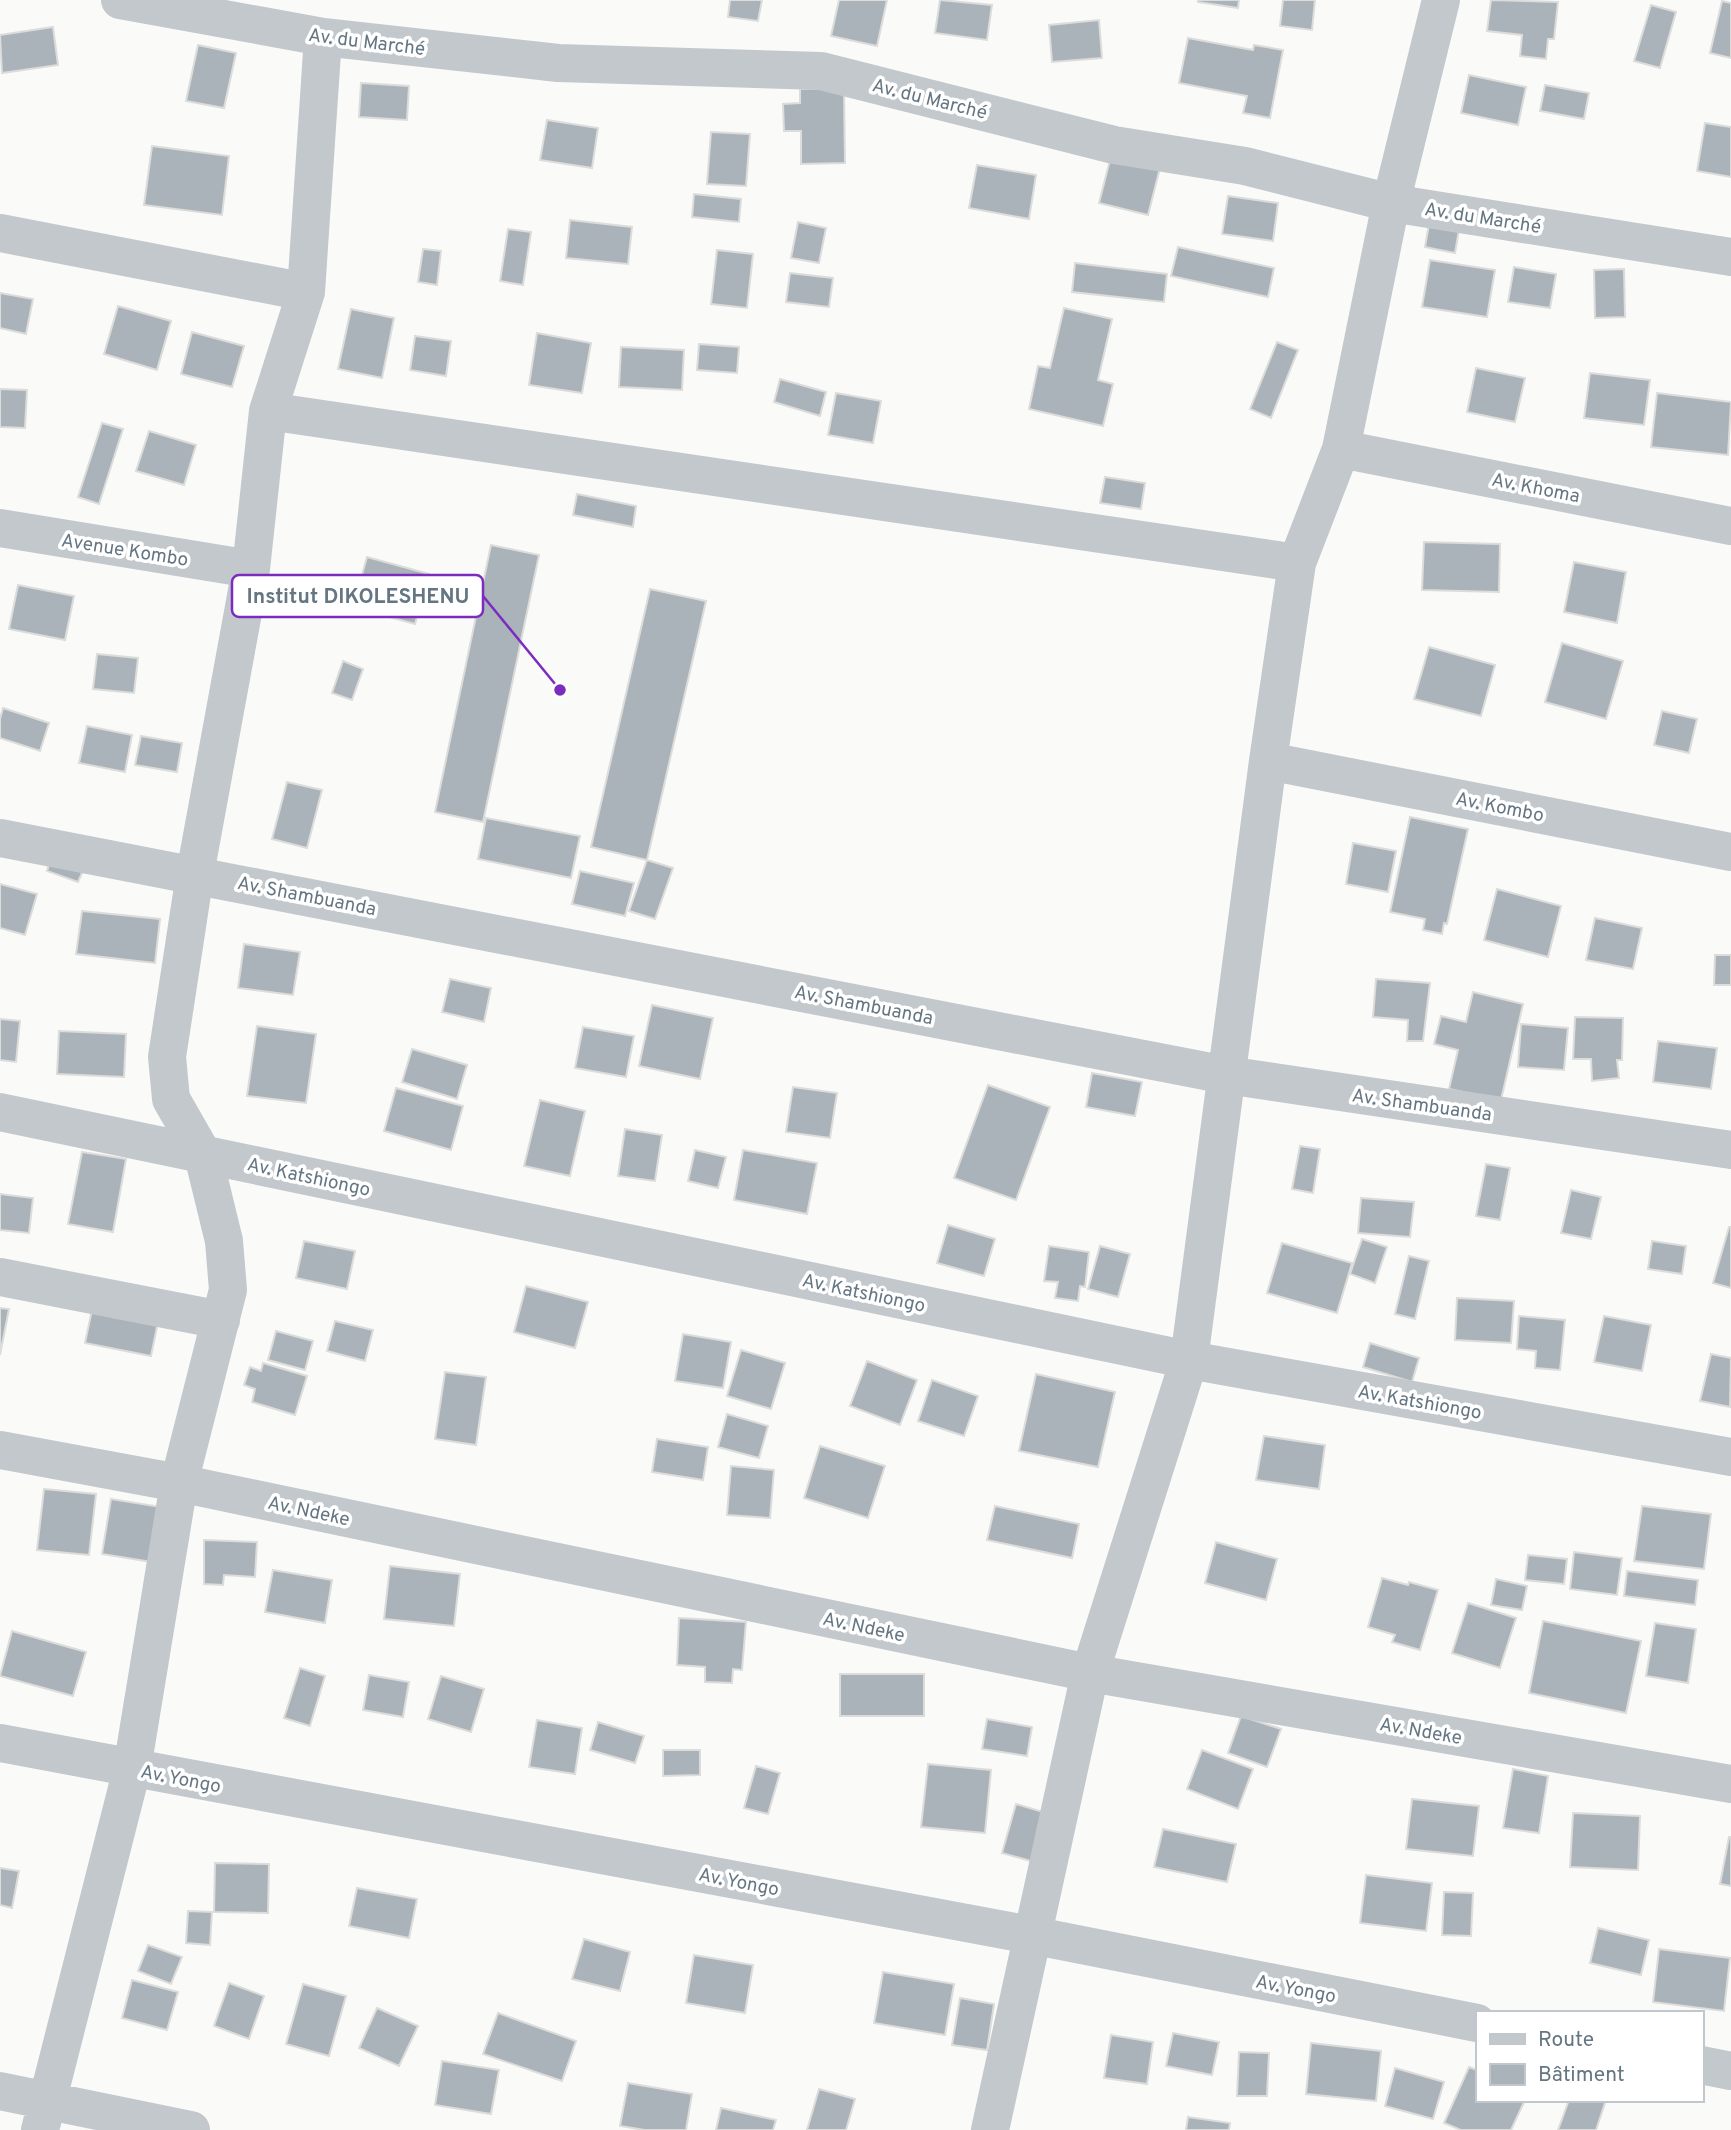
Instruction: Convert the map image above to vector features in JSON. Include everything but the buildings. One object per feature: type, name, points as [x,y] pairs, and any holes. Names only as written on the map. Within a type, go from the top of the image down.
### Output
[{"type":"street","name":"Av. du Marché","points":[[120,0],[323,37],[558,63],[821,71],[1114,145],[1245,166],[1391,202],[1731,257]]},
{"type":"street","points":[[990,2130],[1090,1673],[1189,1360],[1268,761],[1297,563],[1342,449],[1391,202],[1441,0]]},
{"type":"street","points":[[44,2115],[132,1769],[179,1483],[228,1290],[225,1241],[204,1154],[171,1100],[167,1058],[195,874],[251,569],[268,411],[306,292],[323,37]]},
{"type":"street","points":[[0,233],[306,292]]},
{"type":"street","points":[[268,411],[1297,563]]},
{"type":"street","name":"Av. Khoma","points":[[1342,449],[1731,526]]},
{"type":"street","name":"Avenue Kombo","points":[[0,528],[251,569]]},
{"type":"street","name":"Av. Kombo","points":[[1268,761],[1731,852]]},
{"type":"street","name":"Av. Shambuanda","points":[[0,838],[1227,1075],[1731,1150]]},
{"type":"street","name":"Av. Katshiongo","points":[[0,1112],[1189,1360],[1731,1457]]},
{"type":"street","points":[[0,1277],[221,1320]]},
{"type":"street","name":"Av. Ndeke","points":[[0,1450],[179,1483],[1090,1673],[1731,1784]]},
{"type":"street","name":"Av. Yongo","points":[[0,1743],[1031,1936],[1476,2023]]},
{"type":"street","points":[[1703,2065],[1731,2071]]},
{"type":"street","points":[[0,2091],[44,2115],[191,2130]]},
{"type":"place","name":"Institut DIKOLESHENU","points":[[560,690]]}]
